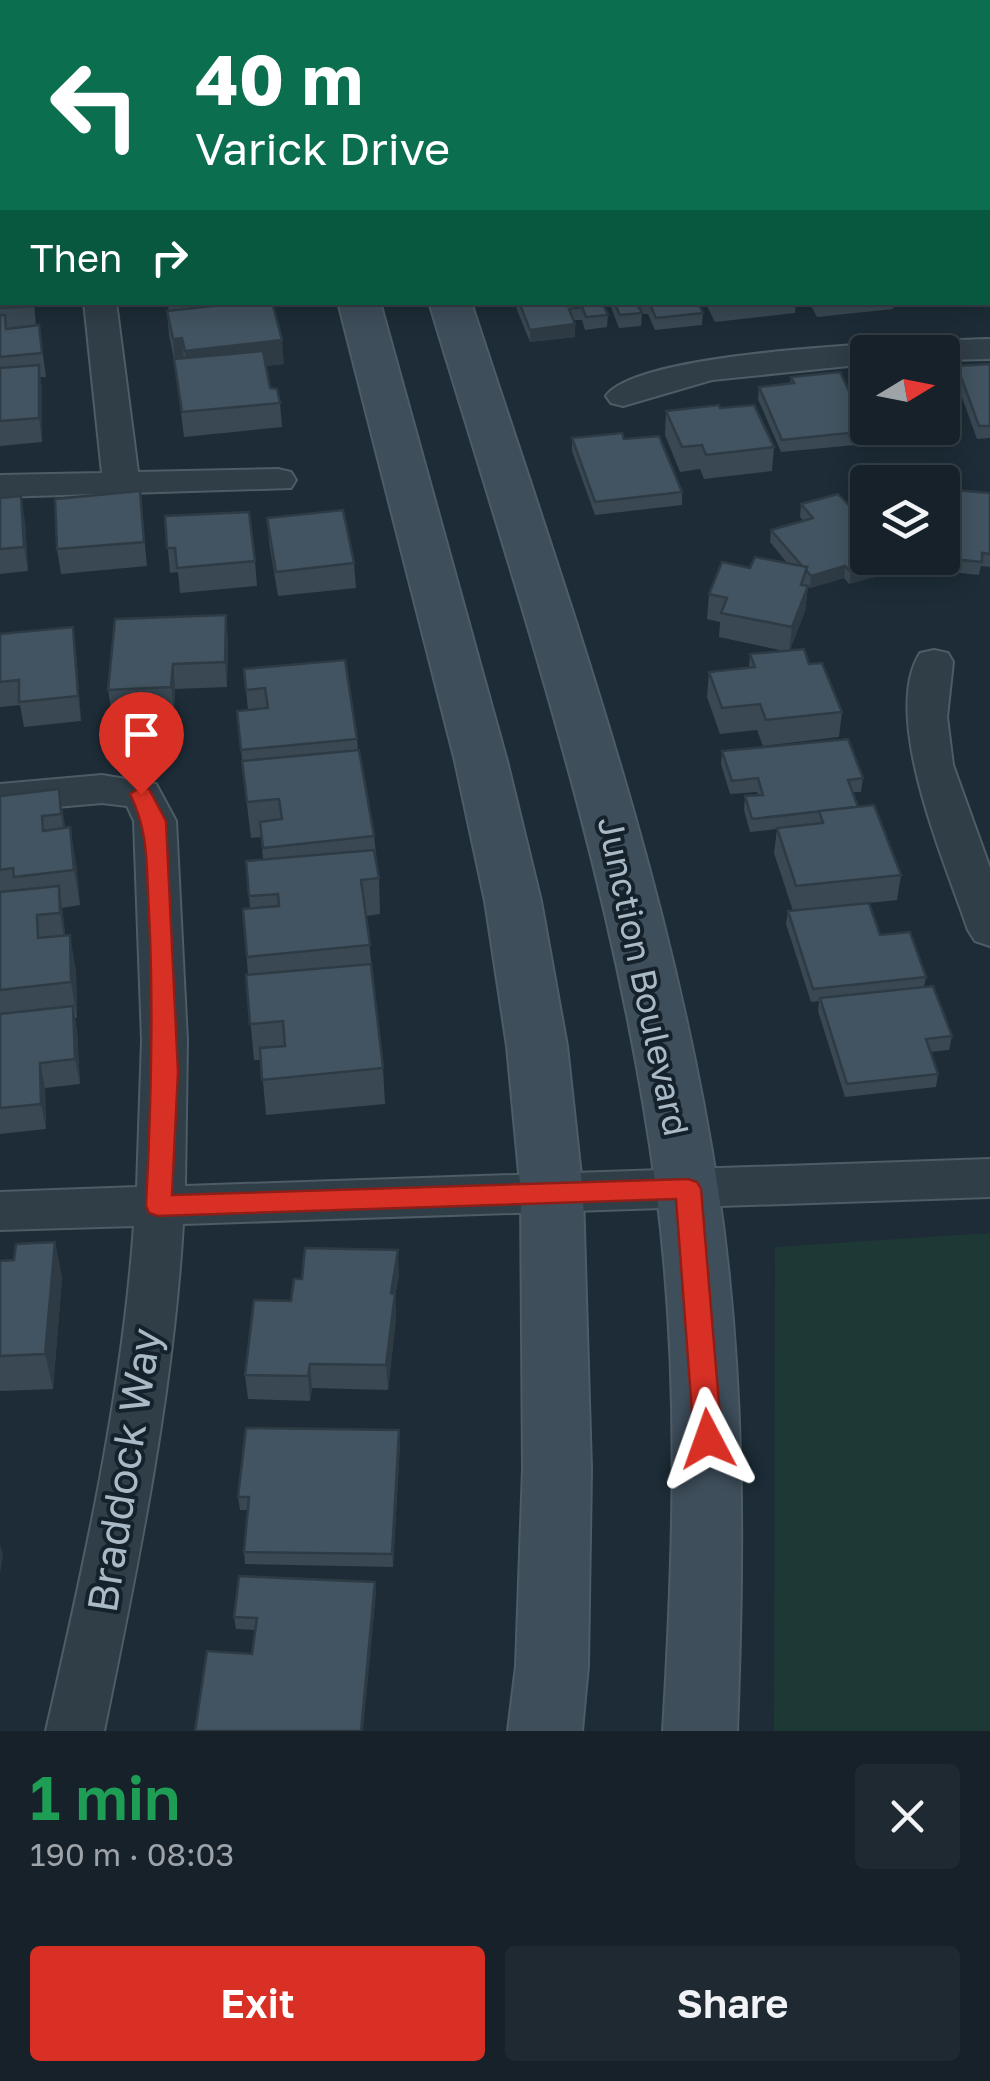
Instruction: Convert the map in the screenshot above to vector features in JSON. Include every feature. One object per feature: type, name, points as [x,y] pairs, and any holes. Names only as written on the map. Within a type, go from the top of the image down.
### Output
[{"type":"main road","points":[[361,305],[481,761],[513,901],[537,1046],[552,1194],[557,1469],[552,1666],[545,1731]]},
{"type":"main road","name":"Junction Boulevard","points":[[451,305],[587,729],[629,883],[661,1030],[688,1189],[708,1439],[700,1731]]},
{"type":"street","points":[[100,305],[122,481]]},
{"type":"street","points":[[960,350],[990,349]]},
{"type":"street","points":[[623,396],[659,380],[691,372],[850,356]]},
{"type":"street","points":[[0,486],[278,480]]},
{"type":"street","points":[[934,662],[926,717],[933,765],[990,930]]},
{"type":"street","name":"Braddock Way","points":[[0,798],[102,789],[141,794],[155,821],[165,1072],[158,1206],[144,1361],[116,1544],[75,1731]]},
{"type":"street","points":[[0,1211],[990,1178]]},
{"type":"green space","points":[[990,1233],[990,1731],[774,1731],[775,1247]]},
{"type":"building","points":[[0,305],[33,305],[33,306]]},
{"type":"building","points":[[273,305],[282,340],[185,351],[182,338],[173,339],[167,311]]},
{"type":"building","points":[[520,305],[603,305],[608,315],[586,317],[582,307],[569,309],[575,324],[530,330]]},
{"type":"building","points":[[615,305],[638,305],[642,313],[620,315]]},
{"type":"building","points":[[650,305],[699,305],[703,313],[656,318]]},
{"type":"building","points":[[0,315],[5,315],[6,329],[39,325],[42,353],[0,357]]},
{"type":"building","points":[[263,351],[270,388],[277,389],[280,403],[182,412],[174,359]]},
{"type":"building","points":[[990,364],[990,426],[979,426],[960,366]]},
{"type":"building","points":[[39,365],[39,418],[0,421],[0,368]]},
{"type":"building","points":[[840,372],[850,393],[850,433],[782,440],[759,387],[794,383],[791,377]]},
{"type":"building","points":[[754,405],[774,447],[706,455],[702,445],[682,447],[666,411]]},
{"type":"building","points":[[622,433],[624,439],[659,436],[682,492],[595,502],[572,438]]},
{"type":"building","points":[[960,490],[990,493],[990,554],[982,553],[982,562],[960,560]]},
{"type":"building","points":[[140,491],[144,542],[57,549],[55,499]]},
{"type":"building","points":[[838,494],[850,506],[850,571],[845,566],[811,576],[771,530],[813,518],[801,504]]},
{"type":"building","points":[[21,496],[24,547],[0,549],[0,498]]},
{"type":"building","points":[[343,510],[354,563],[276,572],[267,518]]},
{"type":"building","points":[[249,512],[255,561],[177,568],[175,548],[167,548],[165,516]]},
{"type":"building","points":[[755,557],[807,567],[801,585],[808,586],[792,627],[721,613],[727,598],[709,594],[722,562],[750,568]]},
{"type":"building","points":[[226,615],[225,662],[173,664],[171,687],[108,690],[115,619]]},
{"type":"building","points":[[73,627],[78,696],[19,702],[19,680],[0,682],[0,634]]},
{"type":"building","points":[[804,649],[809,664],[822,663],[842,712],[766,720],[760,704],[722,708],[709,672],[755,667],[750,654]]},
{"type":"building","points":[[345,660],[357,739],[241,750],[237,711],[268,708],[265,688],[246,690],[244,669]]},
{"type":"building","points":[[848,739],[863,778],[848,780],[858,807],[752,819],[745,796],[763,795],[758,778],[732,781],[722,751]]},
{"type":"building","points":[[359,750],[374,836],[263,848],[260,822],[282,819],[279,799],[247,802],[242,761]]},
{"type":"building","points":[[59,789],[61,814],[42,816],[43,831],[70,827],[74,870],[14,877],[13,868],[0,870],[0,796]]},
{"type":"building","points":[[874,805],[901,875],[796,886],[777,828],[823,823],[819,811]]},
{"type":"building","points":[[374,850],[379,878],[361,880],[370,945],[247,957],[243,909],[279,906],[278,894],[249,896],[246,861]]},
{"type":"building","points":[[59,886],[60,913],[37,915],[38,938],[70,935],[71,982],[0,990],[0,892]]},
{"type":"building","points":[[869,903],[880,935],[910,932],[926,977],[813,989],[788,911]]},
{"type":"building","points":[[371,964],[383,1068],[262,1080],[260,1048],[285,1046],[283,1021],[250,1024],[246,975]]},
{"type":"building","points":[[933,986],[952,1036],[926,1039],[938,1074],[847,1084],[820,998]]},
{"type":"building","points":[[73,1006],[75,1059],[40,1063],[41,1104],[0,1108],[0,1014]]},
{"type":"building","points":[[55,1242],[45,1354],[0,1356],[0,1261],[14,1260],[16,1244]]},
{"type":"building","points":[[305,1248],[398,1250],[386,1365],[310,1364],[308,1376],[245,1375],[254,1300],[291,1301],[294,1279],[302,1279]]},
{"type":"building","points":[[246,1428],[399,1430],[392,1554],[244,1552],[249,1497],[238,1497]]},
{"type":"building","points":[[239,1576],[375,1582],[361,1731],[195,1731],[207,1651],[252,1654],[257,1618],[234,1617]]},
{"type":"route","points":[[141,794],[155,821],[162,948],[165,1072],[158,1206],[688,1189],[708,1439]]}]
